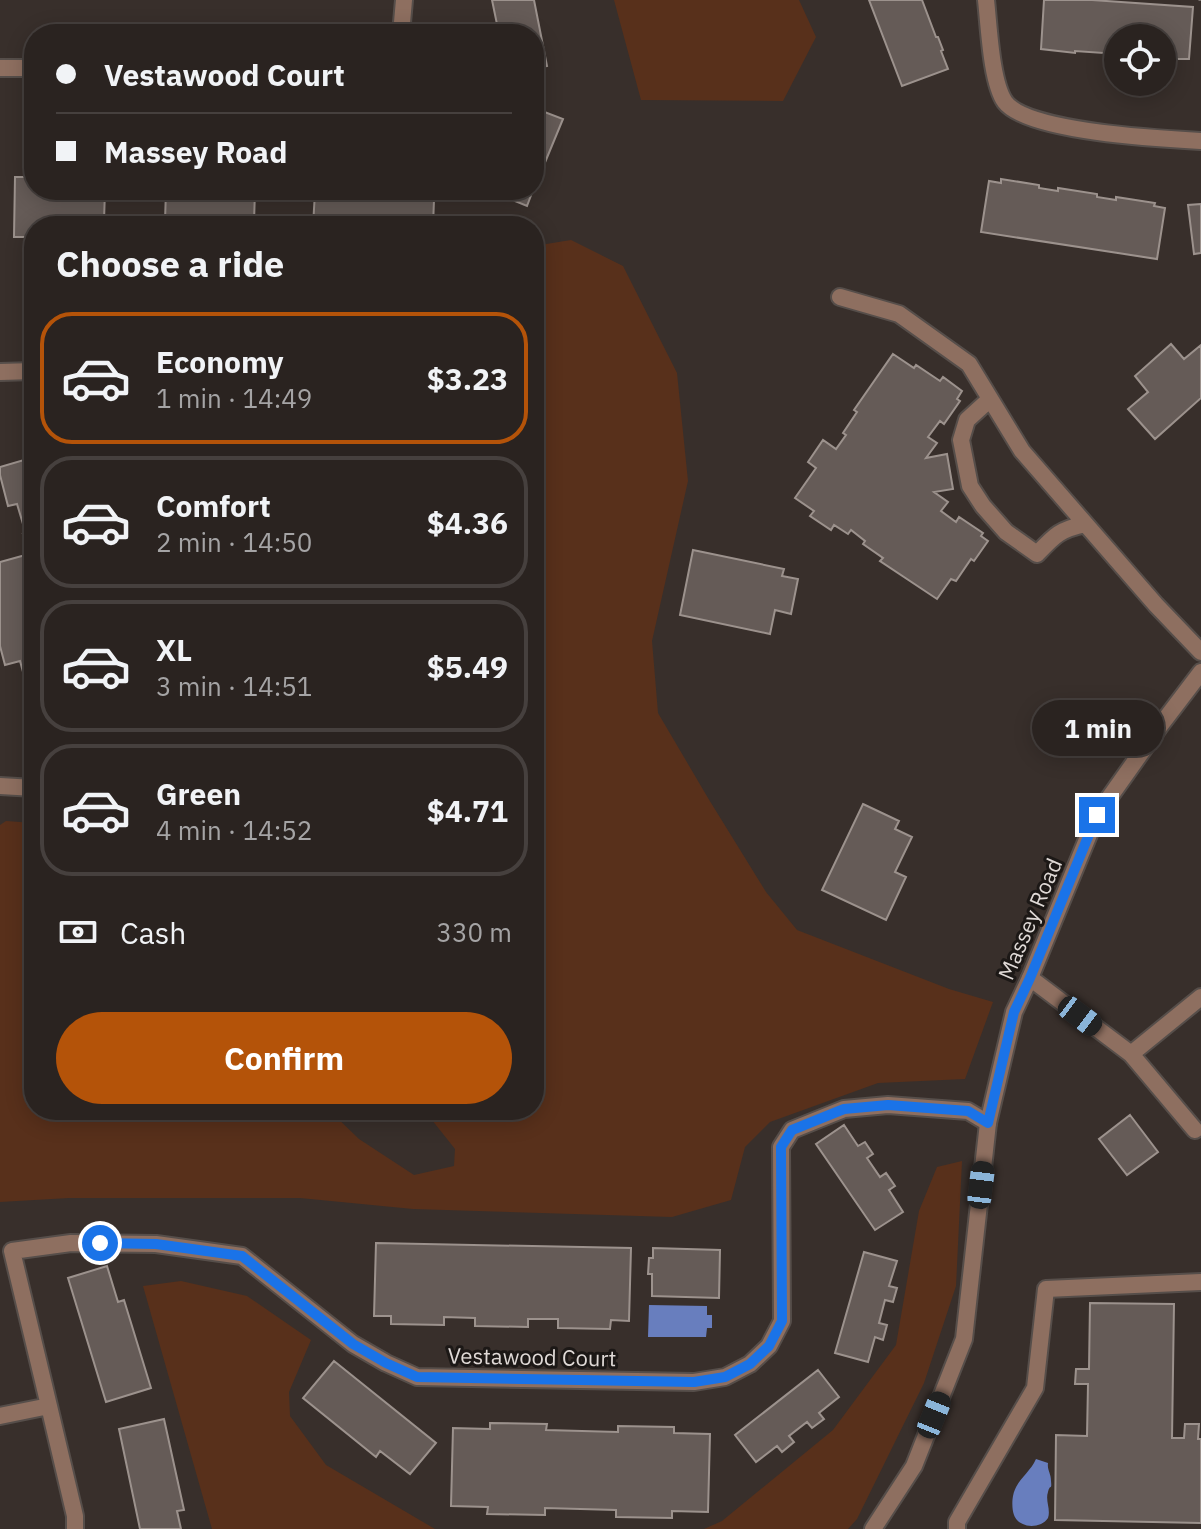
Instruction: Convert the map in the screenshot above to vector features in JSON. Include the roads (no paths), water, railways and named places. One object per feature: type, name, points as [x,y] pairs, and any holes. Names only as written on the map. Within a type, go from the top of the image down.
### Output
[{"type":"street","points":[[402,24],[404,0]]},
{"type":"street","points":[[986,0],[995,75],[1005,102],[1015,110],[1035,120],[1079,128],[1146,138],[1201,141]]},
{"type":"street","points":[[0,68],[24,68]]},
{"type":"street","points":[[840,297],[899,314],[969,364],[1022,451],[1201,652]]},
{"type":"street","points":[[0,372],[24,371]]},
{"type":"street","points":[[990,399],[967,420],[961,440],[970,486],[983,506],[1006,532],[1037,554],[1064,529],[1085,524]]},
{"type":"street","name":"Massey Road","points":[[873,1529],[914,1466],[964,1339],[988,1123],[1014,1012],[1097,815],[1201,672]]},
{"type":"street","points":[[0,786],[24,787]]},
{"type":"street","points":[[1030,978],[1131,1054],[1195,1130]]},
{"type":"street","points":[[1131,1054],[1201,997]]},
{"type":"street","name":"Vestawood Court","points":[[49,1406],[12,1251],[71,1243],[156,1244],[242,1256],[353,1344],[417,1377],[694,1382],[725,1377],[750,1364],[769,1346],[782,1321],[781,1147],[792,1130],[844,1109],[888,1105],[968,1111],[988,1123]]},
{"type":"street","points":[[957,1529],[957,1522],[1035,1388],[1046,1289],[1201,1282]]},
{"type":"street","points":[[0,1416],[49,1406],[75,1516],[75,1529]]},
{"type":"water","points":[[649,1305],[707,1306],[707,1315],[712,1315],[712,1328],[707,1328],[706,1337],[648,1337]]},
{"type":"water","points":[[1036,1459],[1048,1463],[1051,1478],[1047,1495],[1049,1511],[1045,1522],[1030,1526],[1017,1520],[1012,1500],[1017,1485]]}]
